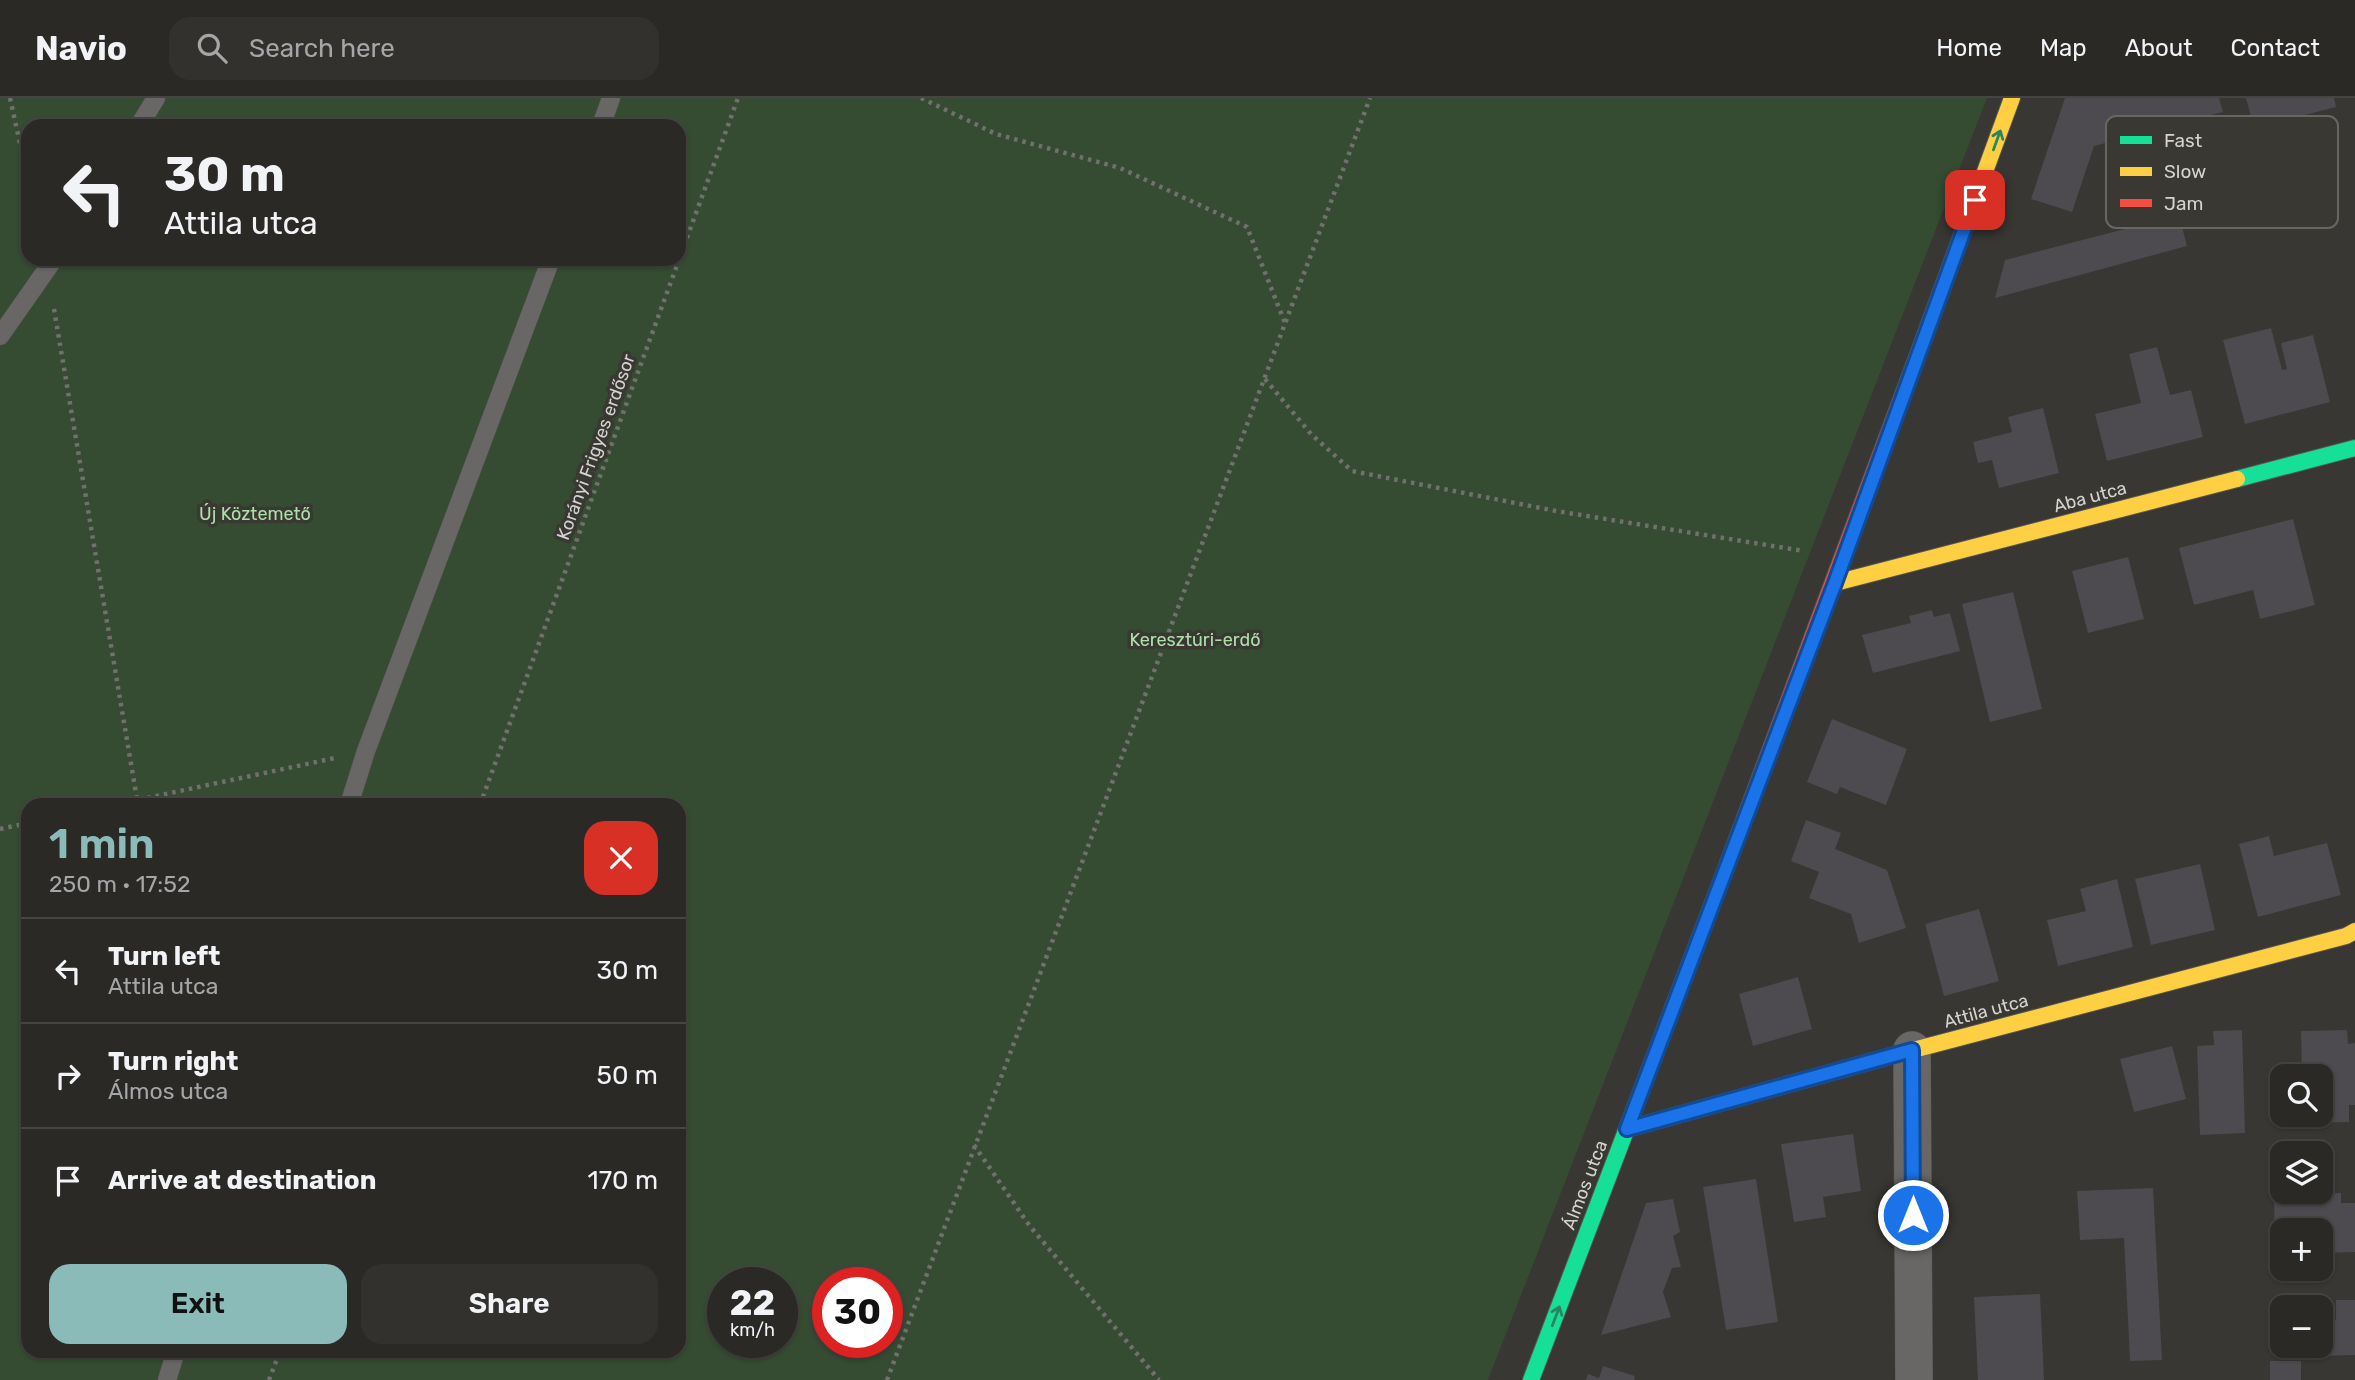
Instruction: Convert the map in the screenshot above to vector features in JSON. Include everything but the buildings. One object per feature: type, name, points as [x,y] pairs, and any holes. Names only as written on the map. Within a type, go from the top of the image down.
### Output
[{"type":"street","name":"Álmos utca","points":[[1531,1380],[1845,557],[2012,98]]},
{"type":"street","name":"Aba utca","points":[[1835,583],[2355,448]]},
{"type":"street","name":"Attila utca","points":[[1627,1129],[1912,1050],[2346,936],[2355,931]]},
{"type":"street","points":[[1912,1050],[1914,1380]]},
{"type":"lane","points":[[143,119],[156,98]]},
{"type":"lane","points":[[604,119],[611,98]]},
{"type":"lane","points":[[0,336],[50,266]]},
{"type":"lane","points":[[351,798],[366,751],[548,266]]},
{"type":"lane","points":[[167,1380],[174,1358]]},
{"type":"path","points":[[10,98],[21,148]]},
{"type":"path","name":"Korányi Frigyes erdősor","points":[[686,240],[738,98]]},
{"type":"path","points":[[921,98],[996,134],[1120,168],[1247,227],[1285,324]]},
{"type":"path","points":[[887,1380],[1370,98]]},
{"type":"path","points":[[51,266],[137,798]]},
{"type":"path","name":"Korányi Frigyes erdősor","points":[[483,798],[677,266]]},
{"type":"path","points":[[1264,379],[1311,434],[1352,471],[1661,529],[1845,557]]},
{"type":"path","points":[[160,798],[366,751]]},
{"type":"path","points":[[0,829],[21,824]]},
{"type":"path","points":[[974,1145],[1029,1225],[1159,1380]]},
{"type":"path","points":[[269,1380],[277,1358]]},
{"type":"green space","name":"Keresztúri-erdő","points":[[0,98],[1987,98],[1488,1380],[0,1380]]},
{"type":"traffic: fast","points":[[2237,479],[2355,448]]},
{"type":"traffic: fast","points":[[1531,1380],[1728,863]]},
{"type":"traffic: slow","points":[[1914,365],[2012,98]]},
{"type":"traffic: slow","points":[[1835,583],[2237,479]]},
{"type":"traffic: slow","points":[[1898,1054],[2346,936],[2355,931]]},
{"type":"traffic: jam","points":[[1728,863],[1914,365]]},
{"type":"traffic: jam","points":[[1627,1129],[1898,1054]]},
{"type":"route","points":[[1913,1215],[1912,1050],[1627,1129],[1835,583],[1975,200]]},
{"type":"park label","name":"Új Köztemető","points":[[255,514]]}]
